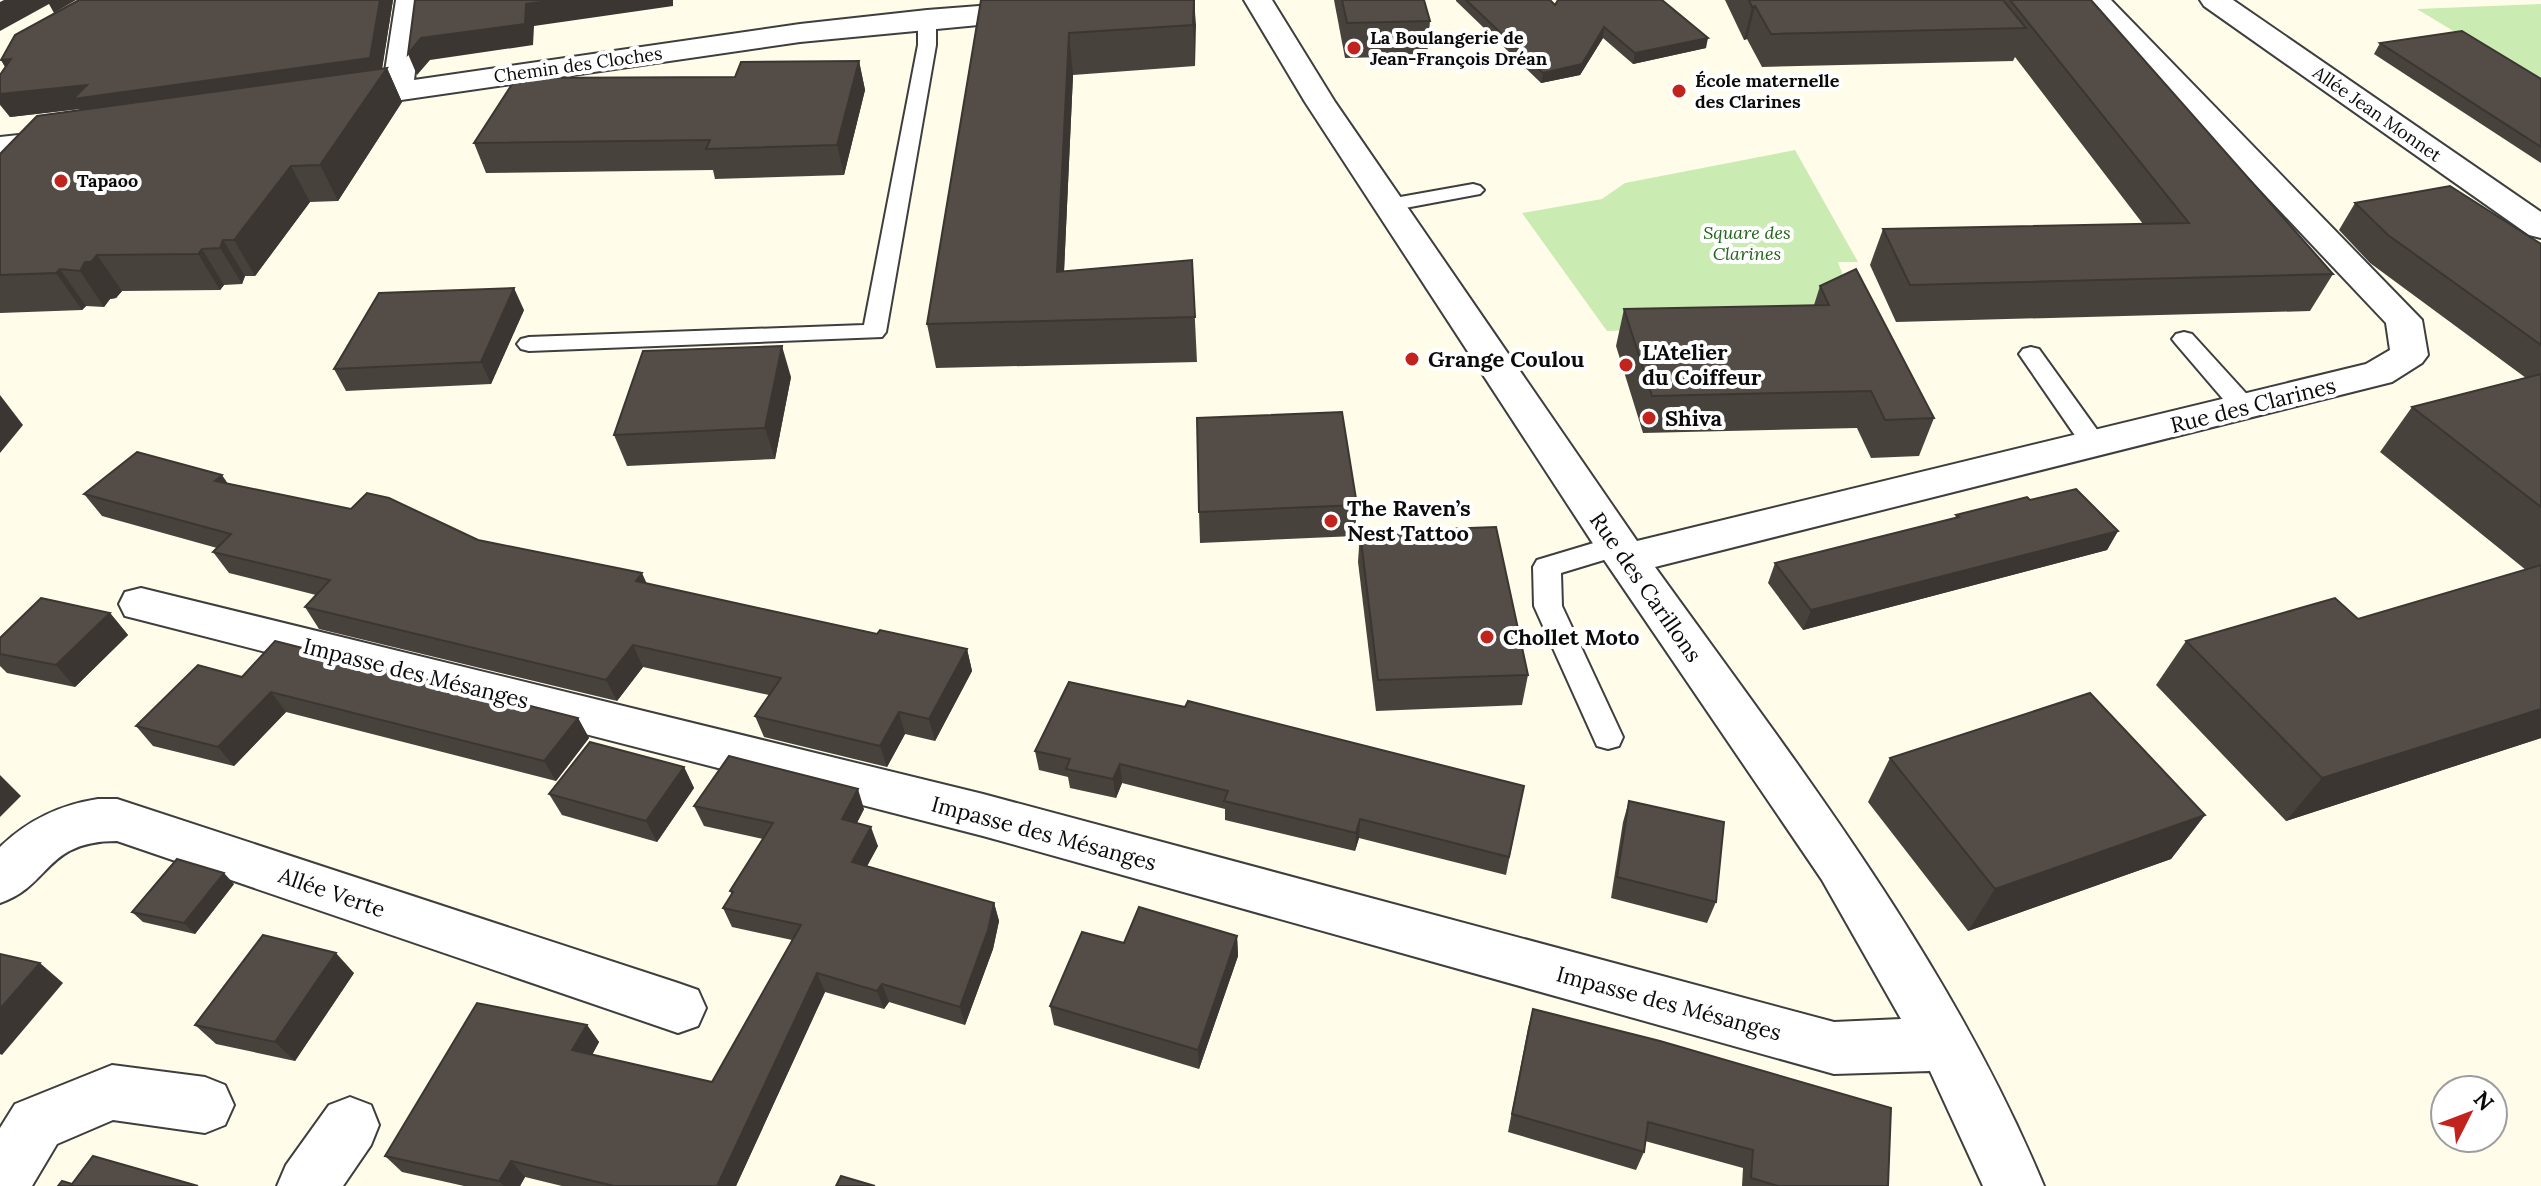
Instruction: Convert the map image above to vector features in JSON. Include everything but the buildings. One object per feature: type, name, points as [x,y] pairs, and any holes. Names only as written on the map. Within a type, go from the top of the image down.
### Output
[{"type":"street","points":[[397,91],[410,0]]},
{"type":"street","name":"Chemin des Cloches","points":[[304,105],[946,11],[1158,0]]},
{"type":"street","name":"Rue des Carillons","points":[[1258,0],[1320,102],[1621,553],[1840,865],[1946,1044],[2014,1186]]},
{"type":"street","name":"Rue des Clarines","points":[[1621,553],[2244,407],[2379,373],[2409,355],[2404,320],[2095,0]]},
{"type":"street","name":"Allée Jean Monnet","points":[[2214,0],[2541,228]]},
{"type":"street","name":"Allée Jean Monnet","points":[[2255,0],[2504,167]]},
{"type":"street","points":[[0,147],[89,136]]},
{"type":"street","name":"Impasse des Mésanges","points":[[141,604],[968,811],[1834,1048],[1946,1044]]},
{"type":"street","name":"Allée Verte","points":[[0,881],[27,852],[58,830],[89,818],[117,820],[678,1008]]},
{"type":"street","points":[[0,1183],[36,1124],[112,1092],[205,1105]]},
{"type":"street","points":[[307,1186],[350,1125]]},
{"type":"lane","points":[[529,344],[874,332],[927,45],[946,11]]},
{"type":"lane","points":[[1389,205],[1473,190]]},
{"type":"lane","points":[[2184,339],[2244,407]]},
{"type":"lane","points":[[2031,354],[2094,444]]},
{"type":"lane","points":[[1608,737],[1548,606],[1547,567],[1621,553]]},
{"type":"green space","points":[[2541,4],[2541,84],[2417,9]]},
{"type":"green space","name":"Square des Clarines","points":[[1795,150],[1858,262],[1838,262],[1860,321],[1607,331],[1522,213],[1602,199],[1625,183]]},
{"type":"place","name":"La Boulangerie de Jean-François Dréan","points":[[1354,48]]},
{"type":"place","name":"École maternelle des Clarines","points":[[1679,91]]},
{"type":"place","name":"Tapaoo","points":[[61,181]]},
{"type":"place","name":"Grange Coulou","points":[[1412,359]]},
{"type":"place","name":"L'Atelier du Coiffeur","points":[[1626,365]]},
{"type":"place","name":"Shiva","points":[[1649,418]]},
{"type":"place","name":"The Raven’s Nest Tattoo","points":[[1331,521]]},
{"type":"place","name":"Chollet Moto","points":[[1487,637]]}]
